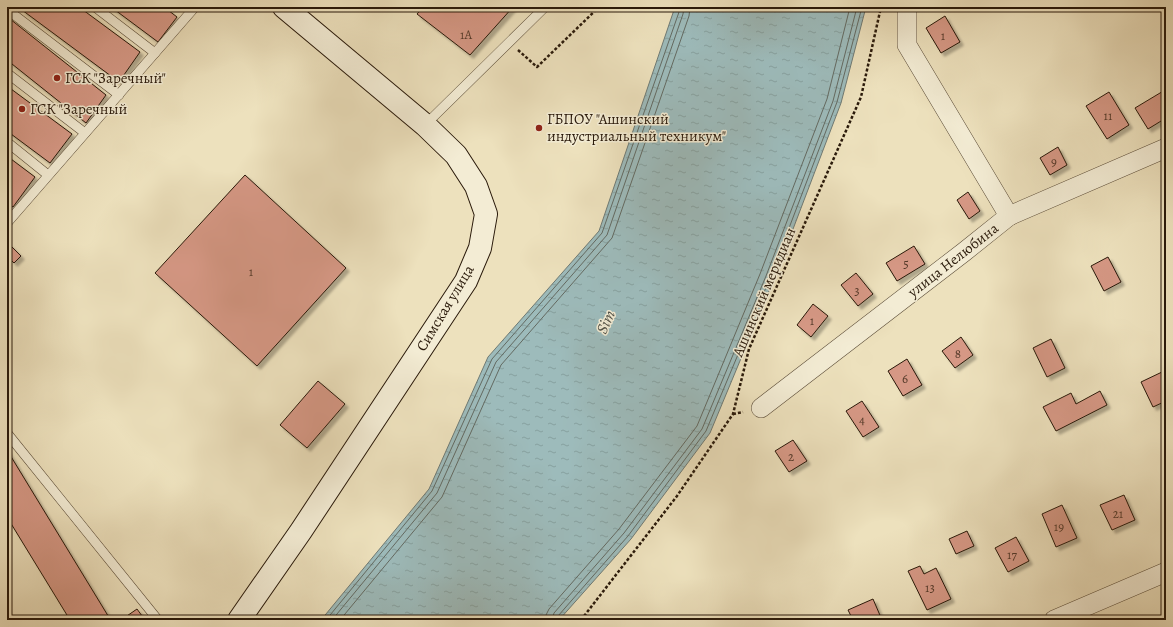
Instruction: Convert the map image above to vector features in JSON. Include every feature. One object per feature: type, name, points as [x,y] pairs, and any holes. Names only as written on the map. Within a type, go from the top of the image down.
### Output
[{"type":"main road","name":"Симская улица","points":[[239,620],[301,531],[466,281],[480,248],[486,214],[476,186],[456,155],[425,125],[284,7]]},
{"type":"street","points":[[908,7],[907,45],[1008,216]]},
{"type":"street","name":"улица Нелюбина","points":[[762,408],[964,252],[1008,216],[1166,148]]},
{"type":"street","points":[[1054,620],[1166,572]]},
{"type":"lane","points":[[95,7],[155,53]]},
{"type":"lane","points":[[425,125],[545,7]]},
{"type":"lane","points":[[7,223],[155,53],[190,8]]},
{"type":"lane","points":[[13,14],[119,94]]},
{"type":"lane","points":[[7,73],[85,133]]},
{"type":"lane","points":[[7,142],[48,176]]},
{"type":"lane","points":[[7,433],[158,620]]},
{"type":"path","points":[[509,42],[537,67],[599,7]]},
{"type":"path","name":"Ашинский меридиан","points":[[581,620],[678,496],[733,414],[749,349],[861,97],[881,7]]},
{"type":"water","name":"Sim","points":[[675,7],[866,7],[841,103],[774,279],[710,433],[631,539],[559,620],[321,620],[429,489],[488,357],[599,231]]},
{"type":"building","name":"ГСК \"Заречный\"","points":[[24,7],[79,7],[140,52],[119,82],[22,10]]},
{"type":"building","name":"ГСК \"Заречный\"","points":[[111,7],[164,7],[177,17],[158,42]]},
{"type":"building","points":[[423,7],[513,7],[470,55],[417,14]]},
{"type":"building","points":[[945,16],[960,42],[941,53],[926,28]]},
{"type":"building","name":"ГСК \"Заречный\"","points":[[10,19],[106,95],[86,123],[7,60],[7,23]]},
{"type":"building","name":"ГСК \"Заречный","points":[[7,86],[72,134],[50,163],[7,131]]},
{"type":"building","points":[[1165,90],[1166,118],[1148,129],[1135,108]]},
{"type":"building","points":[[1109,92],[1129,125],[1107,139],[1086,106]]},
{"type":"building","points":[[1058,147],[1067,165],[1050,175],[1040,158]]},
{"type":"building","name":"ГСК \"Заречный","points":[[7,156],[35,177],[13,207],[7,203]]},
{"type":"building","points":[[245,175],[346,268],[257,366],[155,273]]},
{"type":"building","points":[[968,192],[980,211],[969,219],[957,200]]},
{"type":"building","points":[[9,244],[21,256],[14,263],[7,256],[7,245]]},
{"type":"building","points":[[914,246],[925,264],[897,281],[886,263]]},
{"type":"building","points":[[1108,257],[1121,282],[1104,291],[1091,266]]},
{"type":"building","points":[[856,273],[873,294],[858,306],[841,285]]},
{"type":"building","points":[[813,304],[828,316],[811,337],[797,325]]},
{"type":"building","points":[[961,337],[973,355],[955,368],[942,351]]},
{"type":"building","points":[[1051,339],[1065,368],[1047,377],[1033,348]]},
{"type":"building","points":[[907,359],[922,385],[903,396],[888,371]]},
{"type":"building","points":[[1162,372],[1166,380],[1166,401],[1153,407],[1141,382]]},
{"type":"building","points":[[318,381],[345,404],[307,448],[280,425]]},
{"type":"building","points":[[1100,391],[1107,405],[1056,431],[1043,407],[1071,393],[1076,404]]},
{"type":"building","points":[[862,401],[879,427],[863,437],[846,411]]},
{"type":"building","points":[[793,440],[807,461],[789,472],[775,451]]},
{"type":"building","points":[[7,450],[110,619],[70,620],[7,517]]},
{"type":"building","points":[[1124,495],[1135,520],[1112,530],[1100,505]]},
{"type":"building","points":[[1062,505],[1077,538],[1056,547],[1042,514]]},
{"type":"building","points":[[967,531],[974,546],[956,554],[949,539]]},
{"type":"building","points":[[1016,537],[1029,561],[1008,572],[995,548]]},
{"type":"building","points":[[920,566],[924,574],[936,568],[951,599],[927,610],[908,571]]},
{"type":"building","points":[[873,599],[882,620],[853,620],[848,610]]},
{"type":"building","points":[[137,609],[145,620],[121,620]]},
{"type":"place","name":"ГСК \"Заречный\"","points":[[57,78]]},
{"type":"place","name":"ГСК \"Заречный","points":[[22,109]]},
{"type":"place","name":"ГБПОУ \"Ашинский индустриальный техникум\"","points":[[539,128]]}]
